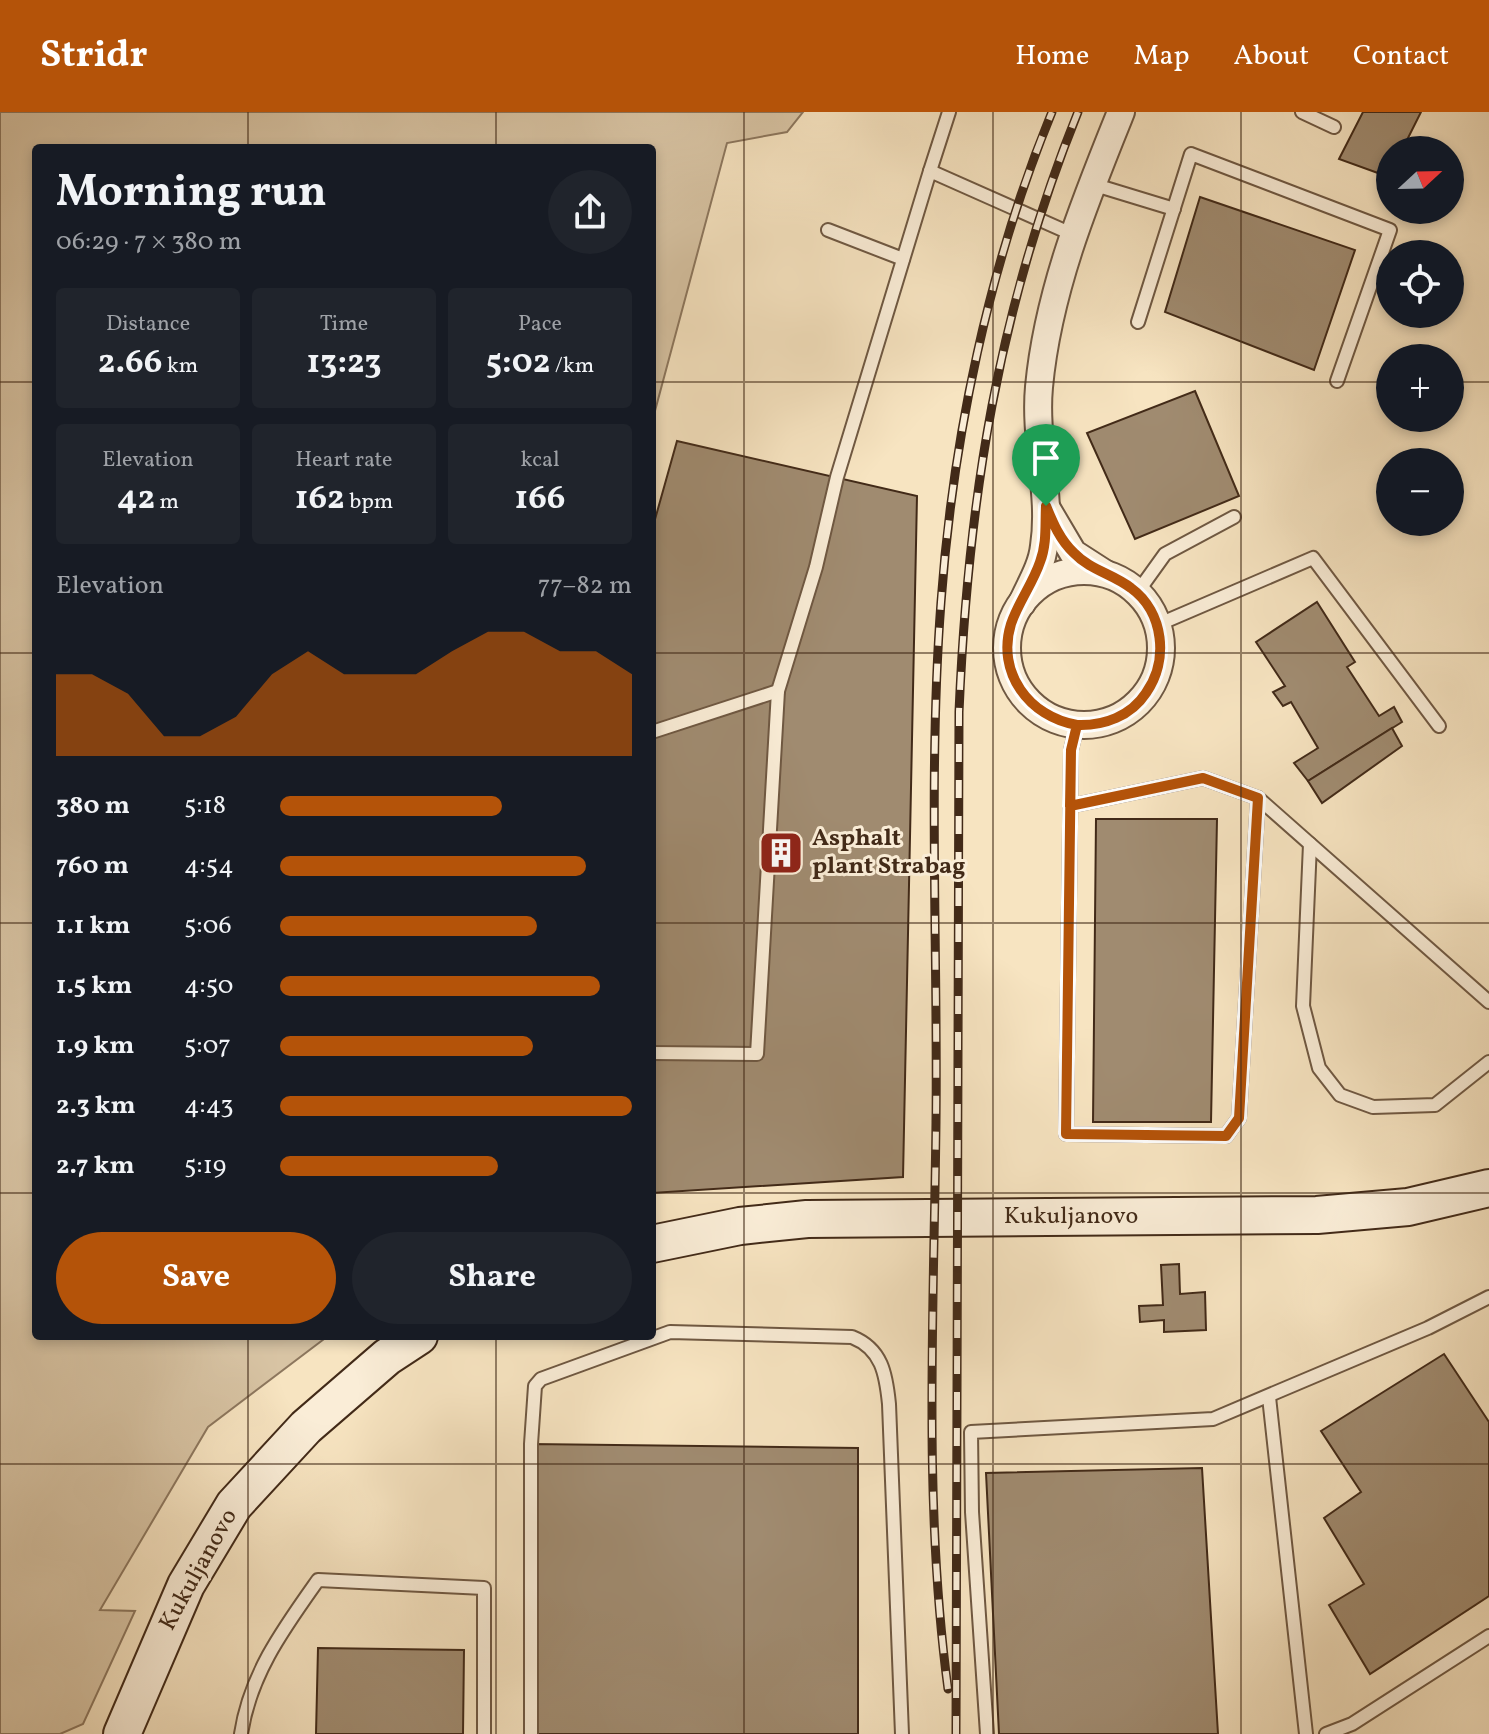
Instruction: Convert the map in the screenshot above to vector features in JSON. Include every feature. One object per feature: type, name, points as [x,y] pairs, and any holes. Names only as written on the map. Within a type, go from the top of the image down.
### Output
[{"type":"main road","name":"Kukuljanovo","points":[[656,1243],[740,1226],[807,1219],[1317,1215],[1408,1207],[1489,1188]]},
{"type":"main road","name":"Kukuljanovo","points":[[122,1734],[186,1585],[234,1505],[306,1427],[387,1357],[413,1340]]},
{"type":"street","points":[[1046,506],[1055,528],[1073,553],[1094,569],[1137,593],[1157,625],[1159,665],[1141,701],[1116,718],[1077,725],[1039,711],[1014,680],[1008,661],[1008,640],[1012,621],[1044,549],[1046,506],[1037,439],[1044,339],[1074,235],[1121,112]]},
{"type":"street","points":[[1022,603],[1042,584],[1068,573],[1087,572],[1114,578]]},
{"type":"lane","points":[[656,1053],[757,1054],[778,691],[816,567],[837,477],[949,112]]},
{"type":"lane","points":[[1302,112],[1334,127]]},
{"type":"lane","points":[[1138,322],[1191,154],[1390,230],[1337,381]]},
{"type":"lane","points":[[930,171],[1074,235]]},
{"type":"lane","points":[[1092,184],[1174,209]]},
{"type":"lane","points":[[828,230],[903,259]]},
{"type":"lane","points":[[1137,593],[1165,554],[1234,517]]},
{"type":"lane","points":[[1157,625],[1313,558],[1439,726]]},
{"type":"lane","points":[[656,731],[778,691]]},
{"type":"lane","points":[[1077,725],[1071,750],[1066,1134],[1226,1136],[1239,1118],[1258,798]]},
{"type":"lane","points":[[1070,806],[1203,778],[1258,798],[1489,1002]]},
{"type":"lane","points":[[1310,844],[1303,1006],[1315,1061],[1340,1095],[1373,1107],[1435,1105],[1489,1062]]},
{"type":"lane","points":[[987,1734],[972,1512],[971,1432],[1213,1419],[1428,1328],[1489,1297]]},
{"type":"lane","points":[[656,1337],[670,1332],[852,1337],[866,1343],[877,1356],[886,1372],[889,1404],[902,1734]]},
{"type":"lane","points":[[531,1734],[531,1444],[535,1386],[541,1379],[648,1340]]},
{"type":"lane","points":[[1269,1397],[1306,1734]]},
{"type":"lane","points":[[241,1734],[254,1683],[268,1651],[318,1580],[484,1588],[484,1734]]},
{"type":"lane","points":[[1326,1734],[1352,1724],[1489,1636]]},
{"type":"shaded area","points":[[0,112],[803,112],[787,132],[727,143],[656,407],[656,144],[32,144],[32,1340],[323,1340],[208,1427],[100,1610],[135,1611],[83,1724],[60,1734],[0,1734]]},
{"type":"building","points":[[1363,112],[1421,112],[1409,136],[1376,136],[1376,172],[1339,159]]},
{"type":"building","points":[[1200,197],[1355,250],[1314,370],[1165,312]]},
{"type":"building","points":[[1195,391],[1239,496],[1135,539],[1087,433]]},
{"type":"building","name":"Asphalt plant Strabag","points":[[677,441],[917,496],[903,1177],[656,1193],[656,516]]},
{"type":"building","points":[[1317,602],[1355,662],[1347,667],[1379,716],[1394,707],[1402,722],[1308,781],[1294,763],[1318,748],[1291,702],[1283,706],[1273,692],[1285,686],[1256,642]]},
{"type":"building","points":[[1392,728],[1402,746],[1322,803],[1308,781]]},
{"type":"building","points":[[1096,819],[1217,819],[1211,1122],[1093,1122]]},
{"type":"building","points":[[1179,1264],[1180,1294],[1205,1292],[1206,1330],[1164,1332],[1164,1320],[1140,1322],[1139,1306],[1163,1305],[1161,1265]]},
{"type":"building","points":[[1444,1354],[1489,1422],[1489,1596],[1370,1674],[1329,1605],[1364,1584],[1324,1518],[1361,1492],[1321,1431]]},
{"type":"building","points":[[531,1444],[858,1448],[858,1734],[531,1734]]},
{"type":"building","points":[[1202,1468],[1218,1734],[999,1734],[986,1473]]},
{"type":"building","points":[[318,1648],[464,1650],[463,1734],[316,1734]]},
{"type":"railway","points":[[948,1689],[935,1548],[932,1406],[936,1057],[934,797],[941,602],[955,477],[977,352],[1010,230],[1052,112]]},
{"type":"railway","points":[[956,1734],[959,712],[963,633],[980,481],[1008,333],[1050,186],[1078,112]]},
{"type":"place","name":"Asphalt plant Strabag","points":[[781,853]]},
{"type":"route","points":[[1046,506],[1044,549],[1040,564],[1012,621],[1008,661],[1019,689],[1039,711],[1077,725],[1071,750],[1066,1134],[1226,1136],[1239,1118],[1258,798],[1203,778],[1070,806],[1071,750],[1077,725],[1107,722],[1133,708],[1141,701],[1156,675],[1161,655],[1157,625],[1144,600],[1130,587],[1094,569],[1073,553],[1055,528],[1046,506]]}]
